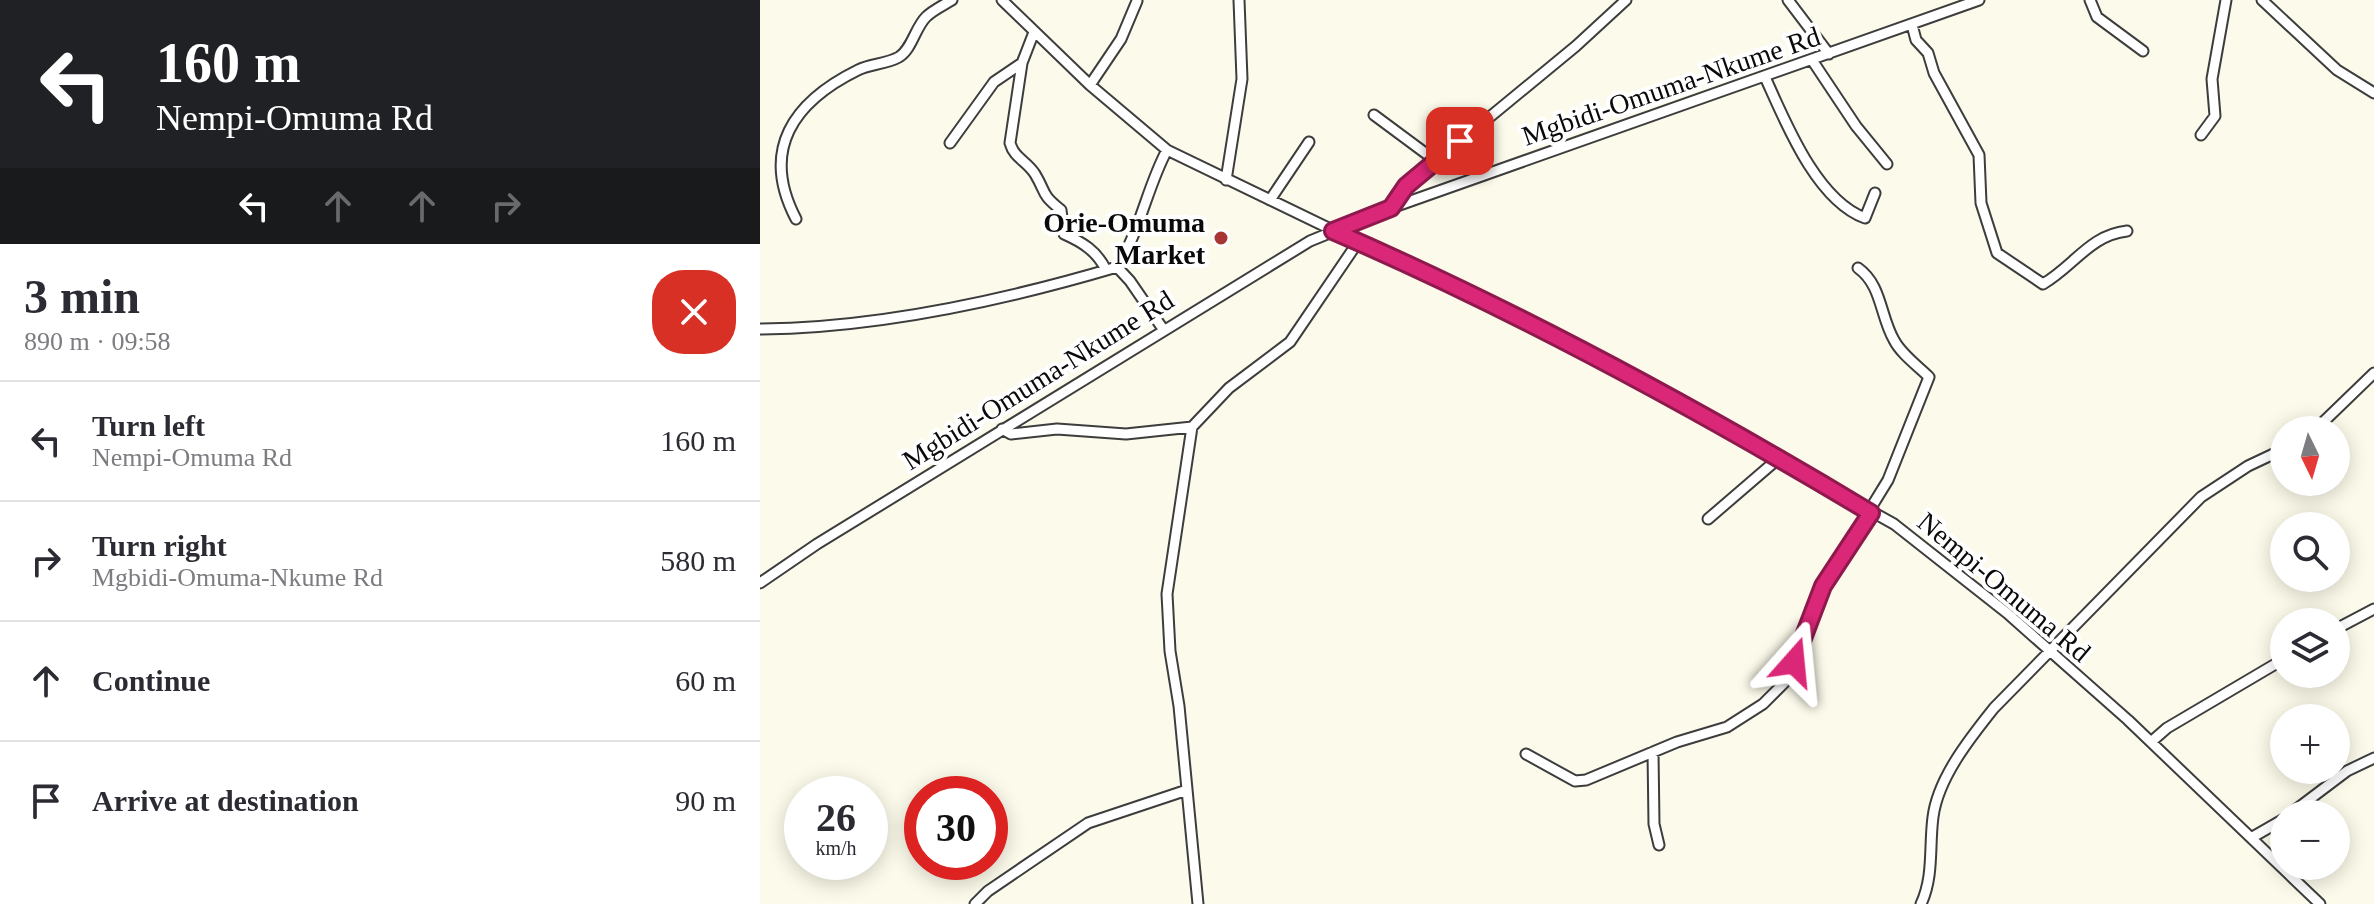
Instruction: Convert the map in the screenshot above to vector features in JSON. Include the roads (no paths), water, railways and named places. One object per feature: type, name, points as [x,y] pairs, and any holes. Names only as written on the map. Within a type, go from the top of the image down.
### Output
[{"type":"street","points":[[796,219],[774,186],[772,150],[778,131],[793,113],[858,70],[898,57],[926,17],[952,0]]},
{"type":"street","name":"Nempi-Omuma Rd","points":[[1002,0],[1090,85],[1167,150],[1593,356],[1894,524],[2050,652],[2151,742],[2320,904]]},
{"type":"street","points":[[1226,180],[1242,79],[1239,0]]},
{"type":"street","points":[[1391,208],[1406,186],[1543,74],[1626,0]]},
{"type":"street","points":[[1788,0],[1829,54]]},
{"type":"street","name":"Mgbidi-Omuma-Nkume Rd","points":[[760,583],[1163,329],[1279,258],[1333,231],[1979,0]]},
{"type":"street","points":[[2090,0],[2097,17],[2143,51]]},
{"type":"street","points":[[2201,135],[2215,116],[2212,79],[2226,0]]},
{"type":"street","points":[[2262,0],[2337,70],[2374,93]]},
{"type":"street","points":[[1090,85],[1121,39],[1137,1]]},
{"type":"street","points":[[1912,25],[1916,40],[1928,53],[1940,85],[1969,132],[1979,155],[1981,203],[1997,253],[2043,284],[2058,275],[2105,233],[2127,231]]},
{"type":"street","points":[[1034,32],[1022,63],[1010,143],[1013,152],[1035,173],[1041,192],[1061,210],[1064,234],[1079,240],[1100,259],[1106,270]]},
{"type":"street","points":[[1812,60],[1856,126],[1887,164]]},
{"type":"street","points":[[950,143],[994,82],[1022,63]]},
{"type":"street","points":[[1765,77],[1798,149],[1825,186],[1855,215],[1865,218],[1875,193]]},
{"type":"street","points":[[1374,115],[1436,161]]},
{"type":"street","points":[[1270,200],[1309,142]]},
{"type":"street","points":[[760,329],[818,327],[935,311],[1117,267],[1129,245],[1151,179],[1167,150]]},
{"type":"street","points":[[1198,904],[1179,706],[1170,651],[1167,594],[1192,427],[1200,414],[1229,388],[1290,342],[1358,242]]},
{"type":"street","points":[[1117,267],[1163,329]]},
{"type":"street","points":[[1526,754],[1575,781],[1586,780],[1735,723],[1763,704],[1784,683],[1823,586],[1871,513],[1888,480],[1929,377],[1895,343],[1878,295],[1867,275],[1858,268]]},
{"type":"street","points":[[2329,416],[2374,373]]},
{"type":"street","points":[[1002,429],[1011,434],[1057,429],[1126,434],[1192,427]]},
{"type":"street","points":[[1921,904],[1929,881],[1935,809],[1972,736],[1994,708],[2201,497],[2248,466],[2270,456]]},
{"type":"street","points":[[1708,519],[1779,458]]},
{"type":"street","points":[[2350,622],[2374,609]]},
{"type":"street","points":[[2151,742],[2167,728],[2270,667]]},
{"type":"street","points":[[1653,752],[1654,824],[1659,845]]},
{"type":"street","points":[[2309,800],[2347,771],[2374,758]]},
{"type":"street","points":[[975,904],[988,891],[1088,823],[1187,790]]},
{"type":"street","points":[[2251,838],[2270,827]]},
{"type":"place","name":"Orie-Omuma Market","points":[[1221,238]]}]
